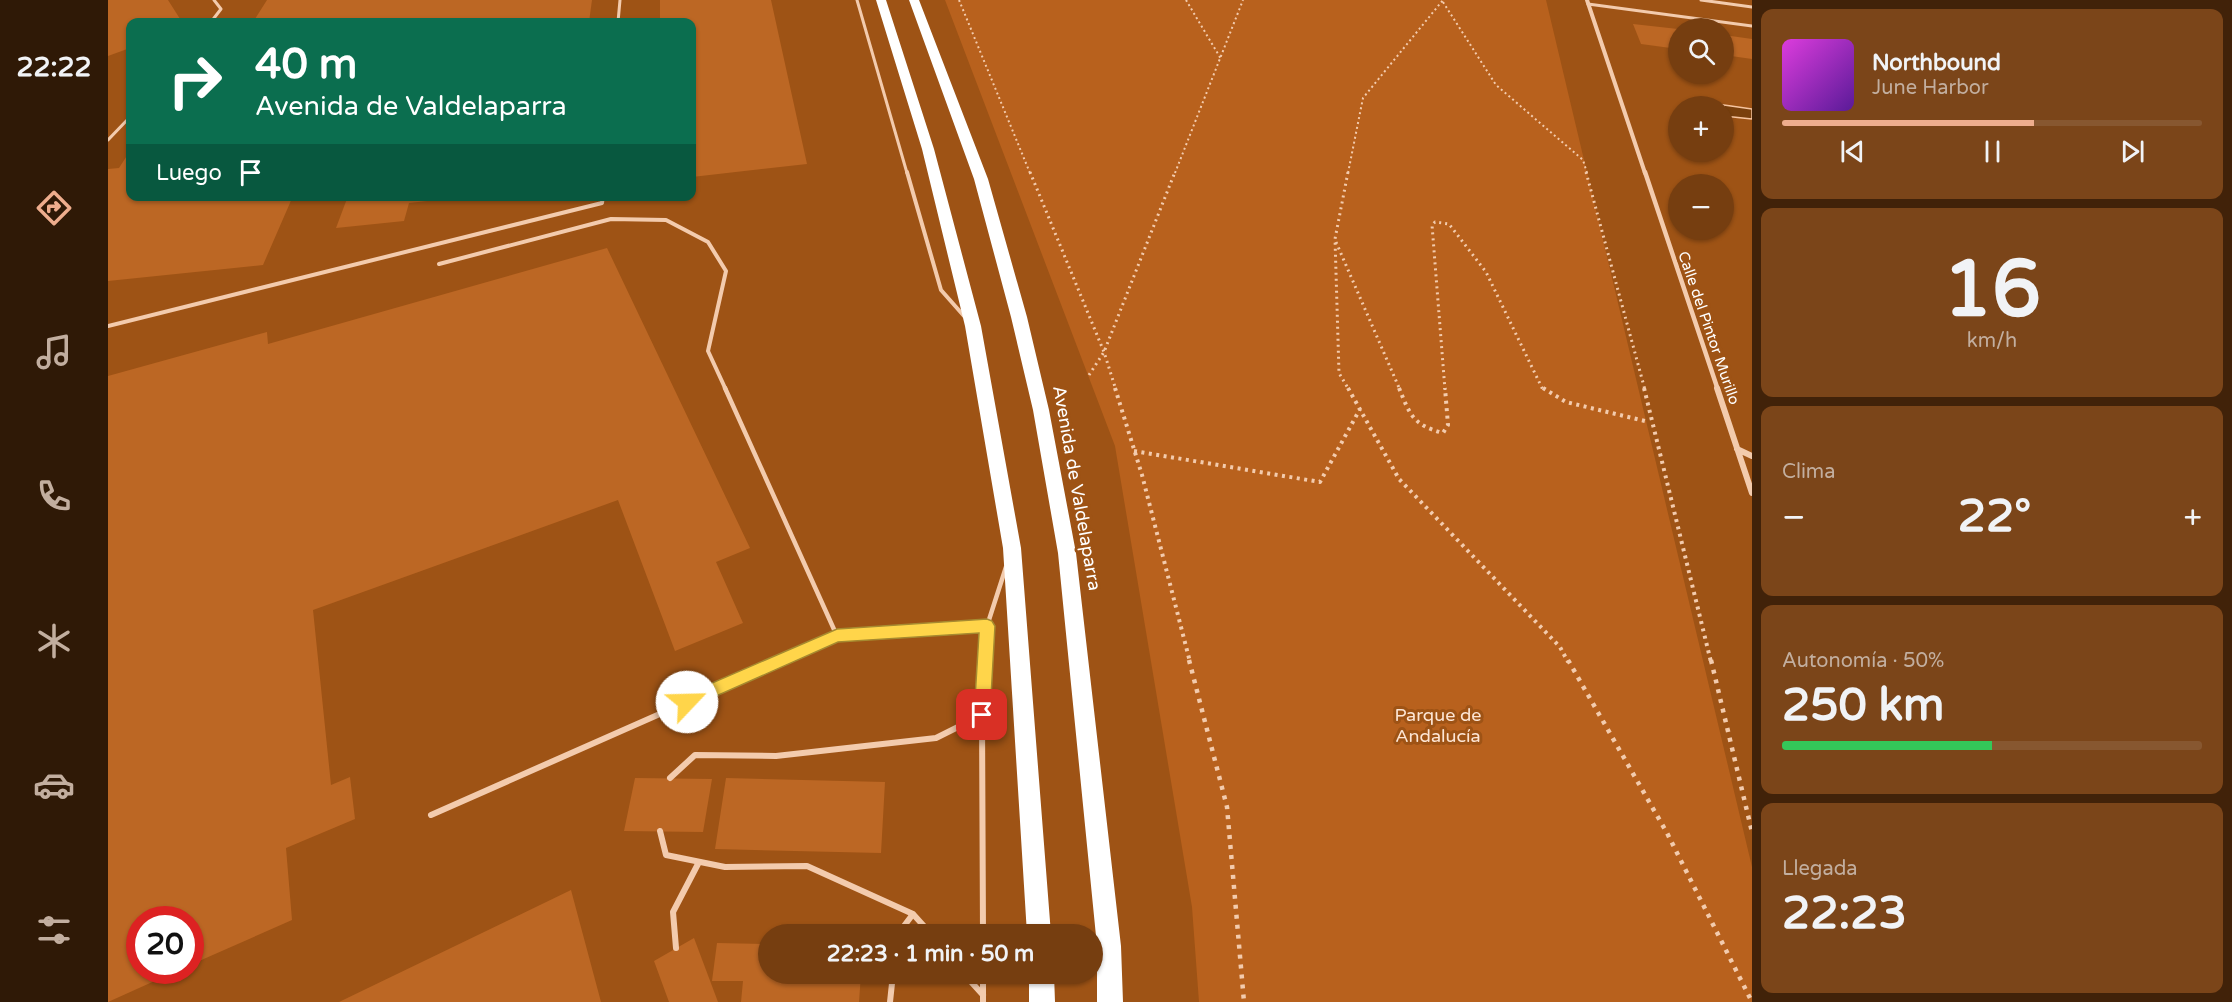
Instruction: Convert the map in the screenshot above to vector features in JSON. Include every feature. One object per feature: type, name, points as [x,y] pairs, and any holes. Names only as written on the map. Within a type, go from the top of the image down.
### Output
[{"type":"highway","points":[[881,0],[928,149],[974,326],[1012,548],[1038,924]]},
{"type":"highway","name":"Avenida de Valdelaparra","points":[[914,0],[981,179],[1020,317],[1041,410],[1067,553],[1106,924],[1110,1002]]},
{"type":"highway","points":[[1042,984],[1042,1002]]},
{"type":"street","name":"Calle del Pintor Murillo","points":[[1587,2],[1752,492]]},
{"type":"street","points":[[1737,449],[1752,456]]},
{"type":"lane","points":[[214,0],[221,9],[214,18]]},
{"type":"lane","points":[[618,18],[620,0]]},
{"type":"lane","points":[[857,0],[941,290],[974,326]]},
{"type":"lane","points":[[1701,0],[1752,7]]},
{"type":"lane","points":[[1587,2],[1752,26]]},
{"type":"lane","points":[[108,140],[126,121]]},
{"type":"lane","points":[[108,326],[602,203],[602,201]]},
{"type":"lane","points":[[439,264],[611,219],[666,220],[708,242],[726,272],[708,351],[837,636]]},
{"type":"lane","points":[[982,924],[982,715],[987,626],[1012,548]]},
{"type":"lane","points":[[431,815],[837,636],[987,626]]},
{"type":"lane","points":[[670,778],[695,755],[776,756],[936,738],[982,715]]},
{"type":"lane","points":[[660,831],[666,855],[725,867],[807,866],[913,914],[922,924]]},
{"type":"lane","points":[[676,948],[673,912],[699,862]]},
{"type":"lane","points":[[906,924],[913,914]]},
{"type":"lane","points":[[890,1002],[892,984]]},
{"type":"lane","points":[[972,984],[983,999]]},
{"type":"path","points":[[959,0],[1104,352],[1134,451],[1227,807],[1244,1002]]},
{"type":"path","points":[[1186,0],[1221,58]]},
{"type":"path","points":[[1089,375],[1104,352],[1243,0]]},
{"type":"path","points":[[1752,832],[1654,425],[1583,160],[1496,85],[1443,1],[1363,98],[1335,239],[1339,373],[1399,479],[1560,647],[1667,833],[1752,1002]]},
{"type":"path","points":[[1335,239],[1409,412],[1424,428],[1443,433],[1448,425],[1432,225],[1435,222],[1449,224],[1486,272],[1544,391],[1566,402],[1645,421]]},
{"type":"path","points":[[1134,451],[1320,482],[1360,409]]},
{"type":"green space","name":"Parque de Andalucía","points":[[945,0],[1546,0],[1752,867],[1752,1002],[1199,1002],[1192,907],[1115,446]]},
{"type":"shaded area","points":[[1734,106],[1752,109],[1752,119],[1734,117]]},
{"type":"building","points":[[108,0],[168,0],[179,18],[126,18],[126,49],[108,56]]},
{"type":"building","points":[[267,0],[592,0],[590,18],[256,18]]},
{"type":"building","points":[[660,0],[771,0],[807,164],[696,177],[696,18],[660,18]]},
{"type":"building","points":[[1633,24],[1668,28],[1668,48],[1641,44]]},
{"type":"building","points":[[1734,36],[1752,39],[1752,59],[1734,56]]},
{"type":"building","points":[[126,157],[126,201],[291,201],[263,265],[108,281],[108,169],[119,168]]},
{"type":"building","points":[[346,201],[427,201],[409,203],[404,221],[336,228]]},
{"type":"building","points":[[607,248],[750,548],[716,562],[743,623],[675,651],[618,500],[313,610],[331,785],[350,777],[355,819],[286,848],[292,920],[204,959],[204,906],[126,906],[126,984],[148,984],[108,1002],[108,376],[267,332],[268,344]]},
{"type":"building","points":[[635,778],[712,779],[703,832],[624,831]]},
{"type":"building","points":[[726,778],[885,782],[881,853],[715,849]]},
{"type":"building","points":[[571,890],[601,1002],[339,1002]]},
{"type":"building","points":[[694,938],[718,1002],[669,1002],[654,961]]},
{"type":"building","points":[[717,943],[758,944],[758,984],[860,984],[859,1002],[741,1002],[743,981],[712,981]]},
{"type":"route","points":[[687,702],[837,636],[987,626],[982,715]]}]
